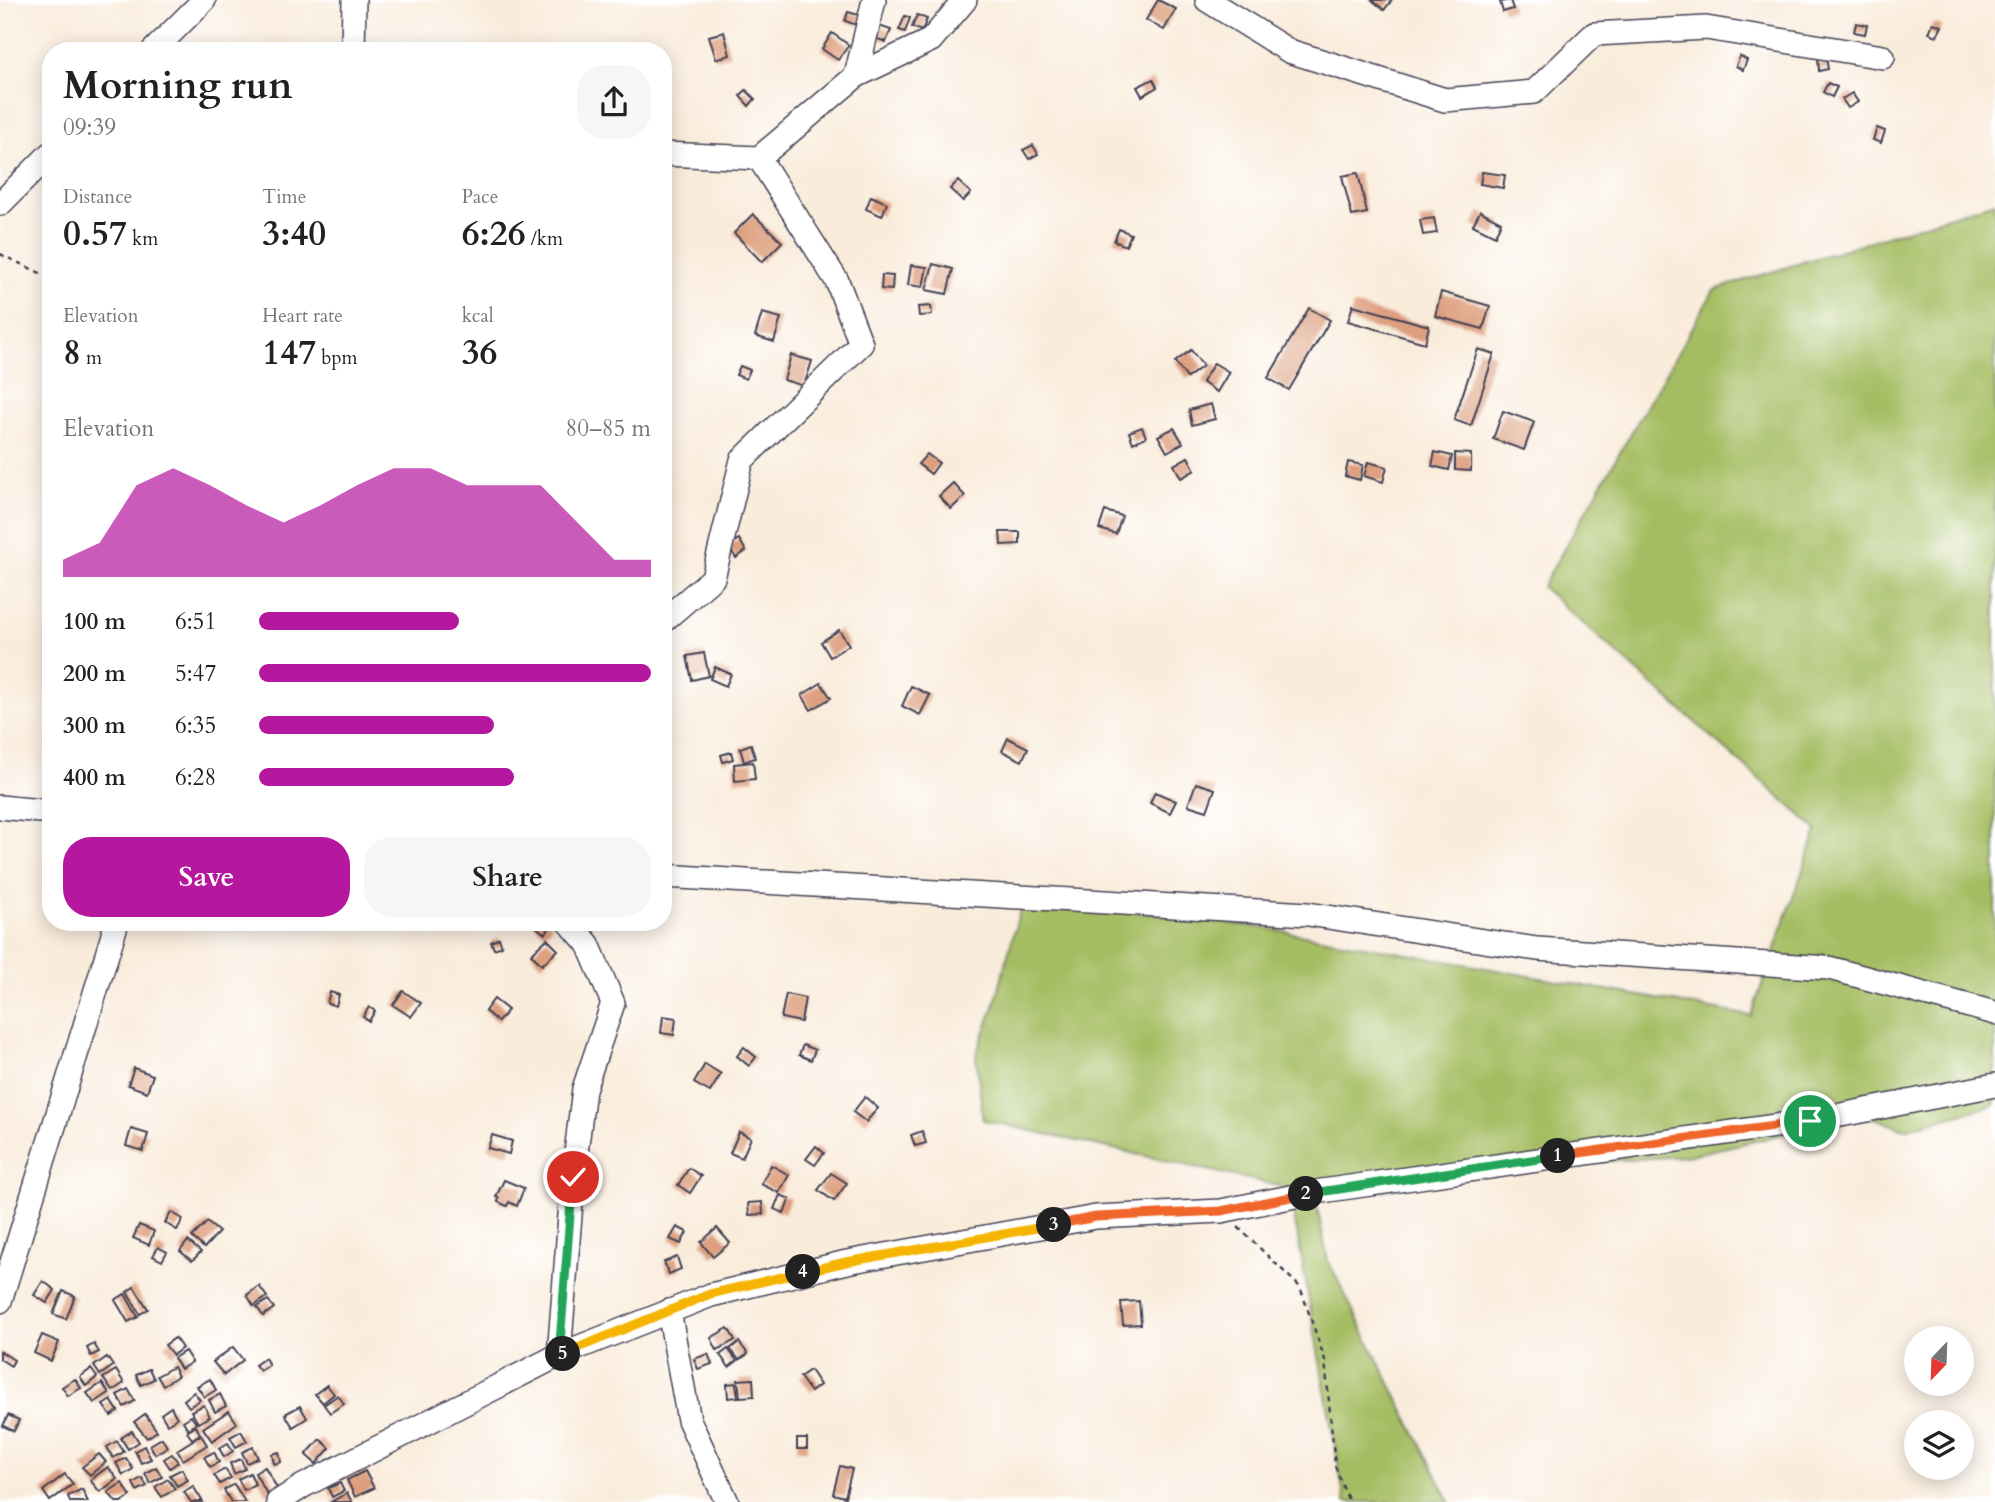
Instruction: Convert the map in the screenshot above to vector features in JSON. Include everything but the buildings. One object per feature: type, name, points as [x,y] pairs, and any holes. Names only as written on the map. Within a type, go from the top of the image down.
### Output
[{"type":"street","points":[[162,42],[204,0]]},
{"type":"street","points":[[353,42],[354,0]]},
{"type":"street","points":[[856,76],[874,0]]},
{"type":"street","points":[[672,154],[759,158],[856,76],[931,40],[965,0]]},
{"type":"street","points":[[1207,0],[1289,51],[1445,100],[1534,92],[1594,34],[1706,28],[1883,57]]},
{"type":"street","points":[[672,613],[713,578],[741,460],[861,344],[837,281],[759,158]]},
{"type":"street","points":[[0,204],[42,162]]},
{"type":"street","points":[[0,807],[42,811]]},
{"type":"street","points":[[672,877],[1308,914],[1537,949],[1829,968],[1995,1013]]},
{"type":"street","points":[[0,1301],[114,931]]},
{"type":"street","points":[[559,1355],[573,1177],[584,1089],[613,1003],[588,944],[577,931]]},
{"type":"street","points":[[278,1502],[303,1486],[559,1355],[710,1294],[860,1259],[1096,1217],[1221,1211],[1315,1192],[1810,1121],[1995,1085]]},
{"type":"street","points":[[669,1311],[689,1420],[727,1502]]},
{"type":"path","points":[[0,254],[42,274]]},
{"type":"path","points":[[1221,1211],[1300,1287],[1325,1360],[1335,1466],[1349,1502]]},
{"type":"green space","points":[[1995,202],[1995,1105],[1904,1129],[1869,1116],[1686,1156],[1521,1166],[1316,1202],[1328,1261],[1450,1502],[1345,1502],[1289,1188],[983,1120],[976,1055],[994,1007],[1023,898],[1265,928],[1751,1016],[1817,830],[1542,587],[1714,290]]},
{"type":"route","points":[[573,1177],[559,1355],[710,1294],[846,1262],[1096,1217],[1221,1211],[1315,1192],[1810,1121]]}]
